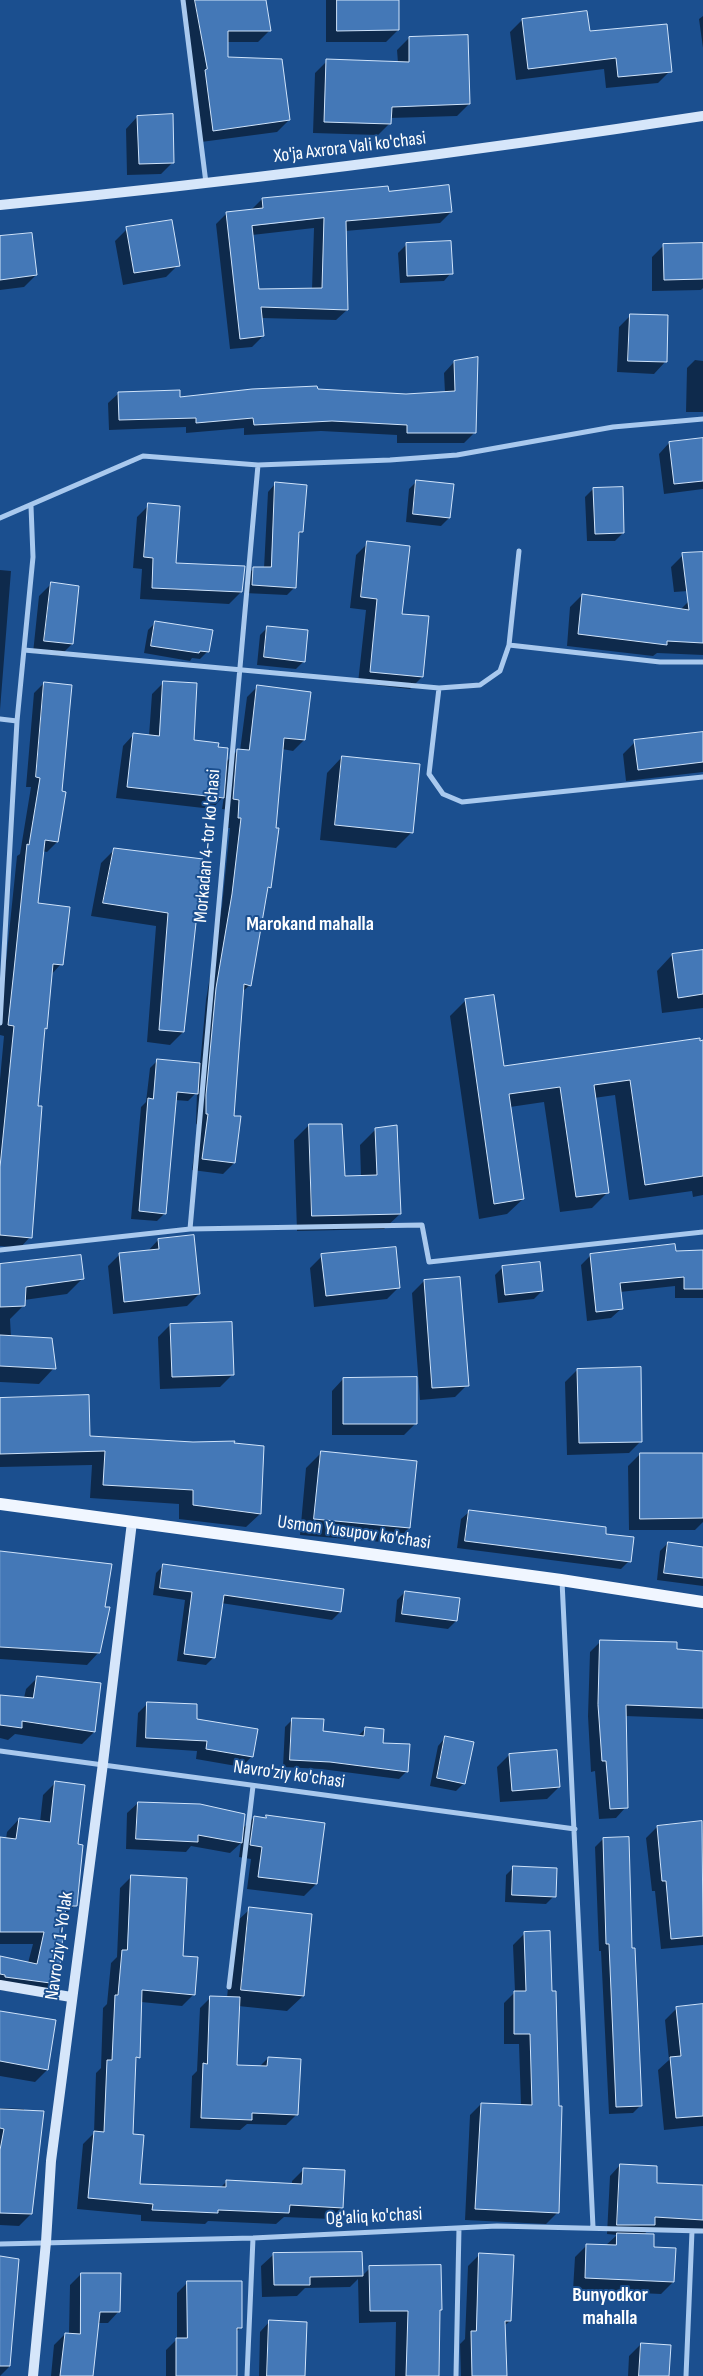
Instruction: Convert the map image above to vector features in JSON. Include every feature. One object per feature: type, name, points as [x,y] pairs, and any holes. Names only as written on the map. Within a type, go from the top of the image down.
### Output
[{"type":"main road","name":"Usmon Yusupov ko'chasi","points":[[0,1504],[562,1580],[703,1602]]},
{"type":"street","points":[[183,0],[206,183]]},
{"type":"street","name":"Xo'ja Axrora Vali ko'chasi","points":[[0,205],[206,183],[522,144],[703,116]]},
{"type":"street","points":[[0,518],[32,506],[143,456],[258,466],[457,455],[613,427],[703,419]]},
{"type":"street","name":"Morkadan 4-tor ko'chasi","points":[[190,1229],[238,669],[258,466]]},
{"type":"street","points":[[0,1023],[17,721],[33,558],[32,506]]},
{"type":"street","points":[[24,650],[439,688],[480,685],[500,671],[509,645],[519,551]]},
{"type":"street","points":[[509,645],[660,662],[703,662]]},
{"type":"street","points":[[439,688],[429,774],[443,794],[462,802],[703,777]]},
{"type":"street","points":[[0,719],[17,721]]},
{"type":"street","points":[[0,1250],[190,1229],[422,1224],[428,1262],[703,1232]]},
{"type":"street","name":"Navro'ziy 1-Yo'lak","points":[[33,2376],[46,2242],[51,2161],[103,1763],[132,1522]]},
{"type":"street","points":[[562,1580],[592,2227]]},
{"type":"street","name":"Navro'ziy ko'chasi","points":[[0,1751],[103,1763],[253,1786],[575,1829]]},
{"type":"street","points":[[229,1987],[253,1786]]},
{"type":"street","points":[[0,1985],[71,1998]]},
{"type":"street","name":"Og'aliq ko'chasi","points":[[0,2244],[253,2238],[459,2228],[592,2227],[703,2231]]},
{"type":"street","points":[[456,2376],[459,2228]]},
{"type":"street","points":[[686,2376],[692,2231]]},
{"type":"street","points":[[247,2376],[253,2238]]},
{"type":"building","points":[[195,0],[266,0],[271,31],[228,31],[228,57],[282,59],[290,120],[213,131],[205,70],[207,69]]},
{"type":"building","points":[[337,0],[399,0],[399,30],[337,31]]},
{"type":"building","points":[[587,11],[590,31],[667,24],[672,72],[618,77],[616,58],[528,69],[522,19]]},
{"type":"building","points":[[468,35],[470,104],[392,107],[391,124],[324,122],[326,59],[409,62],[409,37]]},
{"type":"building","points":[[173,114],[174,163],[139,164],[137,116]]},
{"type":"building","points":[[449,185],[452,212],[346,221],[348,310],[261,307],[264,336],[240,339],[226,212],[263,208],[262,198],[388,186],[389,191]],"holes":[[[324,218],[322,288],[259,289],[252,226]]]},
{"type":"building","points":[[172,220],[180,266],[134,273],[126,227]]},
{"type":"building","points":[[32,233],[37,275],[0,280],[0,236]]},
{"type":"building","points":[[451,241],[453,274],[407,276],[406,243]]},
{"type":"building","points":[[703,243],[703,279],[664,280],[663,244]]},
{"type":"building","points":[[630,314],[668,315],[667,362],[628,361]]},
{"type":"building","points":[[478,357],[476,433],[407,433],[407,425],[332,421],[254,425],[253,418],[196,423],[196,418],[119,420],[118,392],[180,390],[180,397],[252,389],[317,386],[318,389],[406,394],[455,391],[454,361]]},
{"type":"building","points":[[703,438],[703,481],[674,484],[669,442]]},
{"type":"building","points":[[416,480],[454,484],[450,518],[413,514]]},
{"type":"building","points":[[275,482],[307,485],[303,532],[299,532],[296,588],[252,585],[253,567],[271,567]]},
{"type":"building","points":[[623,487],[624,533],[595,534],[593,488]]},
{"type":"building","points":[[148,503],[180,506],[176,563],[245,566],[242,592],[152,588],[153,558],[144,557]]},
{"type":"building","points":[[367,541],[410,546],[402,614],[429,616],[423,677],[370,672],[377,599],[361,597]]},
{"type":"building","points":[[703,552],[703,643],[667,641],[667,645],[578,634],[582,594],[689,610],[682,553]]},
{"type":"building","points":[[51,582],[79,586],[73,644],[44,641]]},
{"type":"building","points":[[155,621],[213,630],[209,652],[200,651],[199,653],[151,646]]},
{"type":"building","points":[[267,626],[308,630],[305,662],[264,657]]},
{"type":"building","points":[[163,681],[197,683],[194,740],[219,743],[218,747],[228,748],[224,798],[127,787],[133,733],[159,736]]},
{"type":"building","points":[[44,682],[72,685],[62,791],[66,792],[58,842],[45,840],[38,903],[70,907],[63,965],[53,964],[47,1029],[45,1028],[38,1106],[42,1106],[32,1238],[0,1235],[0,1167],[14,1026],[8,1025],[27,844],[29,845],[40,778],[36,777]]},
{"type":"building","points":[[257,685],[311,692],[305,740],[284,738],[276,828],[279,828],[271,888],[268,887],[251,986],[244,984],[234,1116],[241,1116],[235,1163],[202,1159],[208,1114],[206,1114],[206,1095],[216,988],[232,894],[241,818],[238,818],[239,800],[233,799],[237,749],[249,750]]},
{"type":"building","points":[[703,732],[703,762],[638,770],[634,740]]},
{"type":"building","points":[[342,756],[420,764],[413,833],[335,825]]},
{"type":"building","points":[[114,848],[203,859],[184,1032],[159,1030],[168,913],[103,903]]},
{"type":"building","points":[[703,950],[703,994],[678,998],[672,954]]},
{"type":"building","points":[[494,995],[504,1066],[700,1038],[700,1041],[703,1040],[703,1176],[645,1185],[630,1080],[594,1085],[609,1193],[576,1197],[560,1087],[509,1094],[524,1199],[494,1204],[465,999]]},
{"type":"building","points":[[157,1059],[200,1063],[198,1094],[177,1092],[166,1214],[139,1211],[148,1098],[153,1099]]},
{"type":"building","points":[[309,1124],[342,1124],[345,1176],[377,1175],[375,1128],[397,1125],[401,1214],[312,1216]]},
{"type":"building","points":[[194,1235],[200,1294],[124,1302],[119,1253],[159,1249],[158,1239]]},
{"type":"building","points":[[675,1244],[676,1251],[703,1250],[703,1289],[684,1289],[684,1277],[620,1283],[623,1309],[596,1312],[590,1254]]},
{"type":"building","points":[[396,1247],[400,1288],[326,1296],[321,1254]]},
{"type":"building","points":[[81,1255],[84,1279],[26,1287],[25,1306],[0,1307],[0,1264]]},
{"type":"building","points":[[540,1262],[543,1291],[505,1295],[502,1266]]},
{"type":"building","points":[[460,1277],[469,1386],[432,1388],[424,1280]]},
{"type":"building","points":[[232,1322],[234,1375],[172,1377],[170,1324]]},
{"type":"building","points":[[0,1335],[52,1338],[56,1369],[0,1366]]},
{"type":"building","points":[[641,1367],[642,1442],[579,1443],[577,1369]]},
{"type":"building","points":[[417,1377],[417,1424],[343,1424],[343,1378]]},
{"type":"building","points":[[89,1395],[90,1436],[193,1442],[235,1441],[234,1443],[264,1446],[261,1514],[193,1505],[193,1490],[103,1485],[105,1451],[0,1454],[0,1398]]},
{"type":"building","points":[[321,1451],[417,1461],[410,1528],[314,1519]]},
{"type":"building","points":[[640,1453],[703,1453],[703,1518],[640,1519]]},
{"type":"building","points":[[469,1510],[606,1527],[606,1534],[634,1537],[631,1562],[465,1541]]},
{"type":"building","points":[[668,1542],[703,1547],[703,1578],[664,1573]]},
{"type":"building","points":[[0,1551],[112,1564],[105,1607],[110,1607],[100,1653],[0,1647]]},
{"type":"building","points":[[163,1564],[344,1589],[341,1612],[224,1595],[215,1658],[184,1654],[192,1592],[160,1588]]},
{"type":"building","points":[[405,1591],[460,1598],[457,1621],[402,1614]]},
{"type":"building","points":[[600,1640],[677,1642],[677,1649],[703,1651],[703,1708],[626,1705],[628,1808],[610,1809],[606,1761],[602,1761],[598,1705]]},
{"type":"building","points":[[37,1676],[101,1683],[95,1732],[22,1721],[22,1728],[0,1725],[0,1695],[33,1698]]},
{"type":"building","points":[[147,1702],[197,1704],[197,1719],[258,1729],[253,1757],[206,1749],[207,1741],[146,1738]]},
{"type":"building","points":[[292,1718],[324,1719],[323,1731],[364,1736],[365,1727],[384,1729],[383,1743],[410,1744],[408,1772],[330,1762],[290,1760]]},
{"type":"building","points":[[445,1736],[474,1742],[465,1784],[437,1778]]},
{"type":"building","points":[[557,1750],[560,1787],[512,1791],[509,1754]]},
{"type":"building","points":[[55,1781],[85,1785],[78,1844],[83,1845],[77,1906],[66,1906],[58,1984],[5,1977],[5,1975],[0,1974],[0,1956],[37,1964],[44,1932],[0,1932],[0,1837],[16,1839],[19,1818],[50,1822]]},
{"type":"building","points":[[138,1802],[200,1804],[245,1814],[242,1843],[198,1835],[198,1842],[136,1839]]},
{"type":"building","points":[[266,1815],[325,1823],[317,1884],[258,1877],[262,1847],[250,1845],[254,1816],[266,1818]]},
{"type":"building","points":[[702,1821],[703,1936],[671,1939],[666,1881],[662,1881],[657,1826]]},
{"type":"building","points":[[629,1837],[632,1948],[635,1948],[642,2106],[616,2107],[609,1944],[606,1944],[603,1838]]},
{"type":"building","points":[[513,1866],[557,1868],[556,1897],[512,1895]]},
{"type":"building","points":[[131,1875],[187,1878],[183,1956],[198,1957],[195,1995],[142,1990],[140,2058],[136,2057],[133,2134],[144,2135],[140,2184],[226,2187],[226,2180],[302,2184],[303,2168],[345,2170],[343,2208],[290,2205],[289,2213],[218,2210],[218,2213],[152,2210],[153,2204],[88,2198],[94,2131],[104,2132],[107,2060],[112,2060],[115,1995],[118,1995],[122,1950],[127,1950]]},
{"type":"building","points":[[249,1907],[312,1914],[304,1996],[241,1990]]},
{"type":"building","points":[[550,1931],[552,1991],[556,1991],[559,2106],[562,2106],[559,2213],[475,2209],[481,2103],[532,2105],[530,2034],[514,2034],[514,1991],[526,1991],[524,1932]]},
{"type":"building","points":[[210,1996],[240,1997],[237,2065],[267,2066],[268,2057],[301,2059],[298,2115],[252,2113],[252,2120],[201,2118],[203,2063],[207,2064]]},
{"type":"building","points":[[703,2004],[703,2116],[676,2118],[670,2057],[681,2056],[676,2007]]},
{"type":"building","points":[[0,2011],[56,2020],[48,2070],[0,2061]]},
{"type":"building","points":[[0,2109],[44,2111],[32,2214],[0,2213],[0,2150],[4,2129],[0,2128]]},
{"type":"building","points":[[620,2164],[657,2166],[657,2183],[703,2185],[703,2220],[655,2217],[655,2225],[617,2225]]},
{"type":"building","points":[[617,2233],[654,2234],[654,2247],[676,2248],[674,2282],[585,2278],[586,2244],[616,2245]]},
{"type":"building","points":[[362,2252],[363,2276],[310,2277],[310,2285],[274,2285],[273,2253]]},
{"type":"building","points":[[479,2253],[514,2255],[511,2321],[505,2321],[507,2376],[472,2376],[471,2331],[476,2331]]},
{"type":"building","points":[[0,2256],[19,2259],[10,2366],[0,2366]]},
{"type":"building","points":[[441,2265],[442,2310],[440,2310],[439,2376],[406,2376],[408,2311],[370,2311],[369,2266]]},
{"type":"building","points":[[81,2273],[121,2273],[120,2312],[100,2312],[93,2376],[60,2376],[65,2333],[80,2334]]},
{"type":"building","points":[[187,2281],[242,2281],[242,2328],[237,2328],[237,2376],[176,2376],[176,2338],[187,2338]]},
{"type":"building","points":[[269,2320],[307,2322],[305,2376],[267,2376]]},
{"type":"building","points":[[641,2343],[671,2345],[669,2376],[639,2376]]},
{"type":"district","name":"Marokand mahalla","points":[[310,925]]},
{"type":"district","name":"Bunyodkor mahalla","points":[[610,2308]]}]
